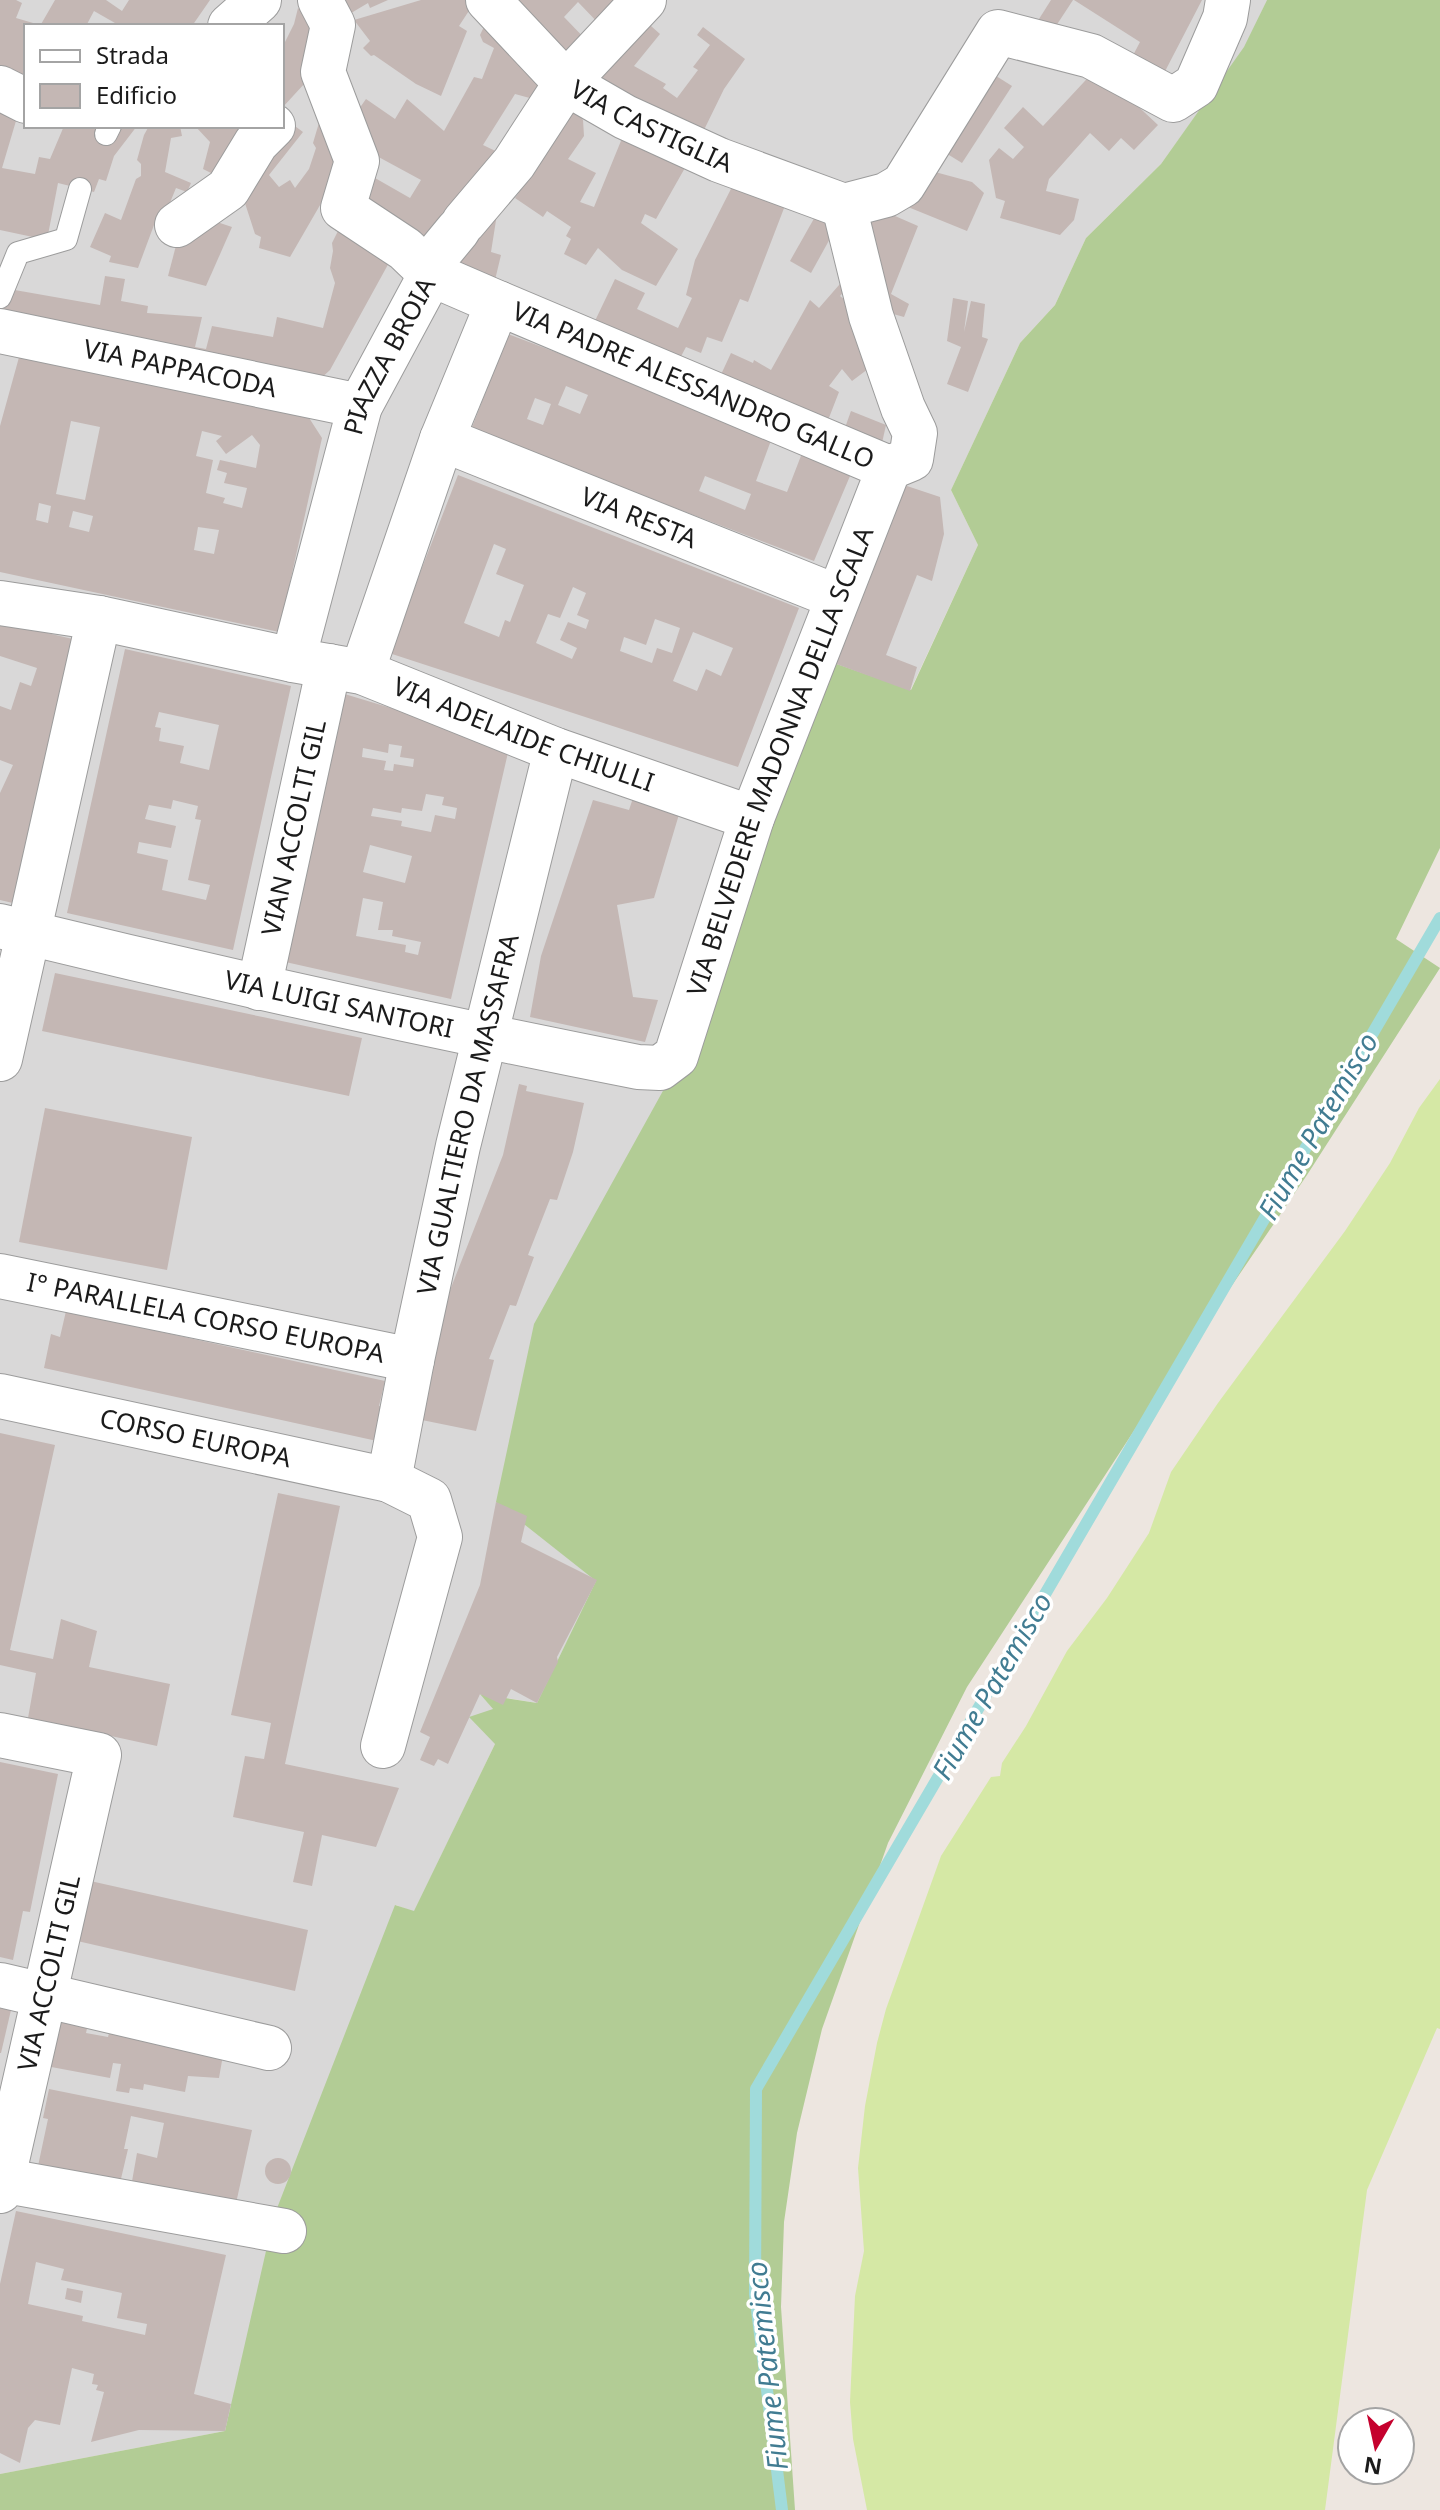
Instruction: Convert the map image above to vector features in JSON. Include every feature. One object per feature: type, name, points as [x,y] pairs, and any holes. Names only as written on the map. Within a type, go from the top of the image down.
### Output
[{"type":"street","points":[[232,24],[259,0]]},
{"type":"street","points":[[284,114],[323,72],[333,25],[320,0]]},
{"type":"street","name":"VIA CASTIGLIA","points":[[488,0],[566,83],[625,117],[719,160],[844,206]]},
{"type":"street","points":[[323,72],[357,161],[343,208],[405,249],[431,274],[439,253],[514,163],[566,83],[644,0]]},
{"type":"street","points":[[889,468],[911,459],[915,433],[903,408],[871,316],[844,206],[886,195],[903,185],[998,32],[1091,56],[1173,100],[1196,85],[1225,18],[1228,0]]},
{"type":"street","points":[[0,88],[24,100]]},
{"type":"street","points":[[177,225],[228,189],[256,143],[271,128]]},
{"type":"street","name":"PIAZZA BROIA","points":[[328,666],[360,406],[431,274],[498,303]]},
{"type":"street","points":[[328,666],[442,439],[498,303]]},
{"type":"street","name":"VIA PADRE ALESSANDRO GALLO","points":[[498,303],[889,468]]},
{"type":"street","name":"VIA PAPPACODA","points":[[0,331],[360,406]]},
{"type":"street","name":"VIA RESTA","points":[[442,439],[837,597]]},
{"type":"street","name":"VIA BELVEDERE MADONNA DELLA SCALA","points":[[676,1056],[752,818],[889,468]]},
{"type":"street","name":"VIA ADELAIDE CHIULLI","points":[[0,603],[99,618],[328,666],[752,818]]},
{"type":"street","points":[[0,1059],[14,930],[99,618]]},
{"type":"street","name":"VIAN ACCOLTI GIL","points":[[259,988],[328,666]]},
{"type":"street","name":"VIA GUALTIERO DA MASSAFRA","points":[[389,1480],[458,1146],[556,750]]},
{"type":"street","name":"VIA LUIGI SANTORI","points":[[14,930],[259,988],[638,1067],[660,1068],[676,1056]]},
{"type":"street","name":"I° PARALLELA CORSO EUROPA","points":[[0,1276],[412,1360]]},
{"type":"street","name":"CORSO EUROPA","points":[[0,1396],[389,1480],[429,1500],[440,1537],[383,1746]]},
{"type":"street","name":"VIA ACCOLTI GIL","points":[[0,1735],[99,1755],[1,2184]]},
{"type":"street","points":[[0,1985],[269,2048]]},
{"type":"street","points":[[1,2184],[284,2231]]},
{"type":"lane","points":[[0,297],[18,253],[66,239],[80,189]]},
{"type":"shaded area","points":[[0,0],[1267,0],[1245,47],[1161,164],[1086,238],[1055,305],[1020,343],[951,490],[978,545],[910,691],[831,662],[597,1580],[537,1703],[481,1694],[493,1709],[495,1744],[414,1912],[396,1905],[225,2431],[0,2474]]},
{"type":"green space","points":[[1267,0],[1440,0],[1440,848],[1396,939],[1440,968],[1307,1175],[1156,1397],[967,1687],[888,1843],[822,2029],[797,2133],[784,2222],[781,2307],[795,2510],[0,2510],[0,2474],[225,2431],[274,2216],[395,1905],[414,1911],[495,1744],[469,1717],[493,1709],[480,1694],[537,1703],[596,1581],[496,1502],[534,1324],[690,1042],[831,662],[911,690],[978,545],[951,490],[1020,343],[1055,305],[1086,238],[1161,164],[1244,47]]},
{"type":"green space","points":[[1440,1079],[1440,2029],[1437,2028],[1367,2190],[1339,2406],[1336,2406],[1325,2510],[867,2510],[853,2439],[850,2402],[855,2296],[864,2251],[858,2168],[865,2106],[886,2009],[941,1856],[991,1777],[1000,1776],[1002,1763],[1067,1651],[1107,1598],[1149,1533],[1171,1472],[1345,1231],[1390,1163],[1419,1108]]},
{"type":"building","points":[[0,0],[16,0],[22,3],[16,18],[37,24],[24,24],[24,92],[0,80]]},
{"type":"building","points":[[55,0],[106,0],[122,11],[129,0],[210,0],[193,24],[114,24],[94,11],[87,24],[41,24]]},
{"type":"building","points":[[329,0],[388,0],[370,8],[368,3],[341,19]]},
{"type":"building","points":[[421,0],[476,0],[459,26],[467,31],[441,96],[371,56],[363,48],[370,41],[354,20]]},
{"type":"building","points":[[501,0],[631,0],[602,27],[578,2],[564,17],[592,46],[567,70]]},
{"type":"building","points":[[1051,0],[1073,0],[1054,29],[1039,19]]},
{"type":"building","points":[[1074,0],[1202,0],[1161,79],[1129,63],[1140,42]]},
{"type":"building","points":[[298,8],[309,17],[320,18],[305,83],[284,106],[284,44]]},
{"type":"building","points":[[492,10],[551,83],[537,100],[515,94],[483,145],[512,159],[497,214],[491,252],[501,255],[495,280],[410,245],[356,210],[375,178],[410,198],[421,180],[362,148],[354,116],[366,99],[395,119],[407,99],[444,131],[474,77],[482,79],[494,48],[483,42],[480,35]]},
{"type":"building","points":[[642,18],[660,34],[634,66],[666,84],[663,88],[677,98],[698,70],[693,67],[710,45],[697,35],[703,27],[745,59],[724,89],[702,134],[590,86]]},
{"type":"building","points":[[1097,68],[1158,125],[1134,150],[1121,138],[1109,151],[1090,133],[1049,179],[1046,191],[1079,199],[1074,220],[1060,235],[1000,218],[1005,201],[996,198],[989,160],[999,148],[1013,159],[1024,147],[1004,128],[1023,107],[1043,126]]},
{"type":"building","points":[[985,69],[1012,86],[962,163],[936,147]]},
{"type":"building","points":[[0,95],[21,104],[2,168],[35,174],[39,157],[50,159],[63,128],[102,128],[114,138],[121,128],[135,128],[114,156],[106,181],[99,179],[94,192],[58,183],[47,240],[0,230]]},
{"type":"building","points":[[560,103],[577,112],[583,120],[584,136],[568,159],[596,173],[580,202],[594,207],[625,131],[690,159],[656,219],[645,214],[641,223],[678,249],[656,286],[622,270],[598,248],[586,265],[564,254],[571,239],[566,236],[571,227],[547,211],[543,217],[515,198],[520,191],[508,183]]},
{"type":"building","points":[[321,116],[338,174],[290,257],[259,248],[261,237],[255,234],[243,197],[288,121],[303,132],[269,175],[279,187],[290,180],[295,188],[309,169],[316,148],[313,143]]},
{"type":"building","points":[[148,128],[180,128],[182,136],[171,138],[165,172],[191,183],[187,192],[176,188],[160,227],[154,225],[138,268],[109,262],[111,256],[90,247],[105,213],[121,220],[136,179],[141,176],[141,164],[137,160]]},
{"type":"building","points":[[197,128],[264,128],[223,179],[203,169],[210,142]]},
{"type":"building","points":[[924,169],[972,182],[984,193],[967,231],[908,207]]},
{"type":"building","points":[[737,177],[786,203],[748,302],[740,299],[722,342],[707,337],[701,353],[686,347],[678,362],[594,323],[615,279],[645,293],[637,309],[678,328],[692,298],[686,295],[695,260]]},
{"type":"building","points":[[879,209],[918,226],[891,294],[909,304],[904,317],[875,309],[863,210]]},
{"type":"building","points":[[816,215],[837,226],[811,273],[790,261]]},
{"type":"building","points":[[202,217],[232,227],[206,286],[168,276],[178,238]]},
{"type":"building","points":[[344,219],[396,250],[330,370],[318,381],[0,313],[9,289],[100,305],[105,276],[125,279],[121,301],[148,306],[147,313],[202,317],[195,347],[206,349],[212,326],[273,337],[277,317],[323,328],[335,283],[330,268],[332,243]]},
{"type":"building","points":[[846,277],[853,282],[840,296],[866,317],[872,366],[852,381],[842,369],[829,386],[839,392],[825,428],[718,381],[731,353],[753,363],[754,360],[771,370],[810,300],[819,308]]},
{"type":"building","points":[[953,298],[968,301],[964,332],[971,301],[985,304],[982,337],[988,339],[968,392],[947,384],[961,347],[947,341]]},
{"type":"building","points":[[508,334],[773,435],[756,481],[787,492],[804,448],[842,463],[850,476],[814,561],[471,430]],"holes":[[[566,386],[588,395],[580,414],[558,405]],[[535,398],[551,404],[543,425],[527,419]],[[705,476],[751,494],[745,510],[699,491]]]},
{"type":"building","points":[[21,350],[302,407],[322,438],[279,632],[0,572],[0,426]],"holes":[[[71,421],[100,427],[85,500],[56,494]],[[202,431],[222,436],[216,441],[226,454],[252,435],[260,445],[256,468],[220,460],[217,470],[227,473],[224,483],[247,488],[242,508],[223,503],[225,498],[206,493],[213,460],[196,456]],[[39,503],[51,506],[48,523],[36,520]],[[73,511],[93,516],[89,532],[69,527]],[[198,527],[219,530],[214,554],[194,550]]]},
{"type":"building","points":[[851,411],[886,425],[880,452],[842,436]]},
{"type":"building","points":[[458,475],[799,608],[738,767],[389,653]],"holes":[[[494,544],[506,549],[496,574],[524,585],[510,622],[505,620],[499,637],[464,623]],[[573,587],[586,593],[577,615],[589,620],[586,629],[568,622],[560,640],[577,648],[572,659],[536,643],[548,614],[560,618]],[[655,619],[680,628],[672,653],[657,648],[652,663],[620,651],[624,637],[646,645]],[[693,632],[733,648],[721,676],[706,669],[697,691],[673,681]]]},
{"type":"building","points":[[898,483],[940,497],[944,534],[932,581],[917,575],[886,655],[917,667],[910,691],[831,662]]},
{"type":"building","points":[[0,622],[77,640],[17,904],[0,900],[0,793],[13,765],[0,760],[0,706],[11,710],[20,682],[31,686],[37,668],[0,656]]},
{"type":"building","points":[[125,649],[291,686],[233,950],[67,913]],"holes":[[[159,712],[219,725],[209,770],[180,763],[184,746],[159,741],[161,728],[155,727]],[[173,800],[198,806],[195,819],[201,820],[188,880],[210,885],[206,900],[162,890],[168,860],[137,853],[139,842],[171,848],[176,826],[145,819],[149,805],[171,809]]]},
{"type":"building","points":[[338,692],[510,744],[451,999],[281,961]],"holes":[[[389,744],[402,746],[400,757],[414,759],[413,767],[394,764],[393,771],[384,770],[386,761],[362,757],[363,748],[388,753]],[[426,794],[444,797],[442,805],[457,808],[455,819],[435,815],[431,832],[401,826],[402,821],[371,816],[373,808],[401,813],[402,808],[422,811]],[[370,845],[412,856],[405,883],[363,872]],[[363,898],[383,902],[378,930],[393,930],[392,936],[421,942],[418,955],[405,952],[406,945],[356,936]]]},
{"type":"building","points":[[637,786],[683,801],[654,898],[617,905],[633,997],[658,1000],[645,1042],[530,1017],[541,956],[593,800],[629,810]]},
{"type":"building","points":[[55,973],[362,1038],[349,1096],[42,1031]]},
{"type":"building","points":[[519,1084],[527,1086],[526,1091],[584,1103],[573,1152],[557,1200],[550,1199],[528,1255],[534,1257],[516,1306],[510,1305],[489,1359],[494,1360],[476,1431],[412,1418],[427,1349],[503,1155]]},
{"type":"building","points":[[45,1108],[192,1137],[167,1270],[19,1242]]},
{"type":"building","points":[[66,1311],[385,1381],[379,1406],[384,1407],[377,1441],[44,1368],[51,1334],[60,1337]]},
{"type":"building","points":[[0,1433],[55,1445],[10,1650],[53,1659],[61,1619],[97,1631],[89,1667],[170,1684],[157,1746],[28,1718],[36,1673],[0,1665]]},
{"type":"building","points":[[278,1493],[340,1506],[285,1764],[399,1788],[376,1847],[322,1835],[312,1886],[293,1882],[304,1832],[233,1817],[245,1756],[264,1759],[271,1723],[231,1715]]},
{"type":"building","points":[[496,1502],[527,1516],[521,1542],[597,1580],[537,1703],[511,1689],[503,1705],[480,1694],[448,1764],[438,1759],[434,1766],[420,1760],[430,1737],[420,1732],[480,1585]]},
{"type":"building","points":[[0,1762],[58,1774],[30,1912],[23,1911],[13,1960],[0,1957]]},
{"type":"building","points":[[86,1880],[308,1930],[295,1991],[73,1940]]},
{"type":"building","points":[[0,2008],[11,2010],[1,2053],[0,2053]]},
{"type":"building","points":[[55,2019],[88,2024],[86,2033],[108,2037],[110,2029],[223,2055],[219,2078],[188,2076],[185,2092],[144,2084],[143,2090],[130,2088],[129,2093],[116,2091],[121,2064],[113,2063],[110,2078],[46,2066]]},
{"type":"building","points":[[49,2089],[252,2130],[235,2208],[131,2187],[137,2153],[157,2158],[164,2123],[131,2116],[120,2183],[38,2166],[48,2119],[43,2118]]},
{"type":"building","points":[[278,2158],[287,2162],[291,2171],[287,2180],[278,2184],[269,2180],[265,2171],[269,2162]]},
{"type":"building","points":[[16,2211],[226,2255],[194,2394],[231,2404],[225,2431],[139,2430],[91,2442],[104,2392],[96,2390],[98,2385],[92,2384],[94,2374],[72,2368],[60,2425],[35,2420],[28,2428],[20,2463],[0,2453],[0,2284]],"holes":[[[36,2262],[64,2269],[61,2280],[122,2293],[117,2318],[147,2324],[145,2335],[82,2321],[83,2316],[28,2304]]]},
{"type":"building","points":[[67,2288],[83,2291],[81,2303],[65,2299]]},
{"type":"waterway","name":"Fiume Patemisco","points":[[782,2510],[755,2294],[756,2089],[1440,918]]}]
